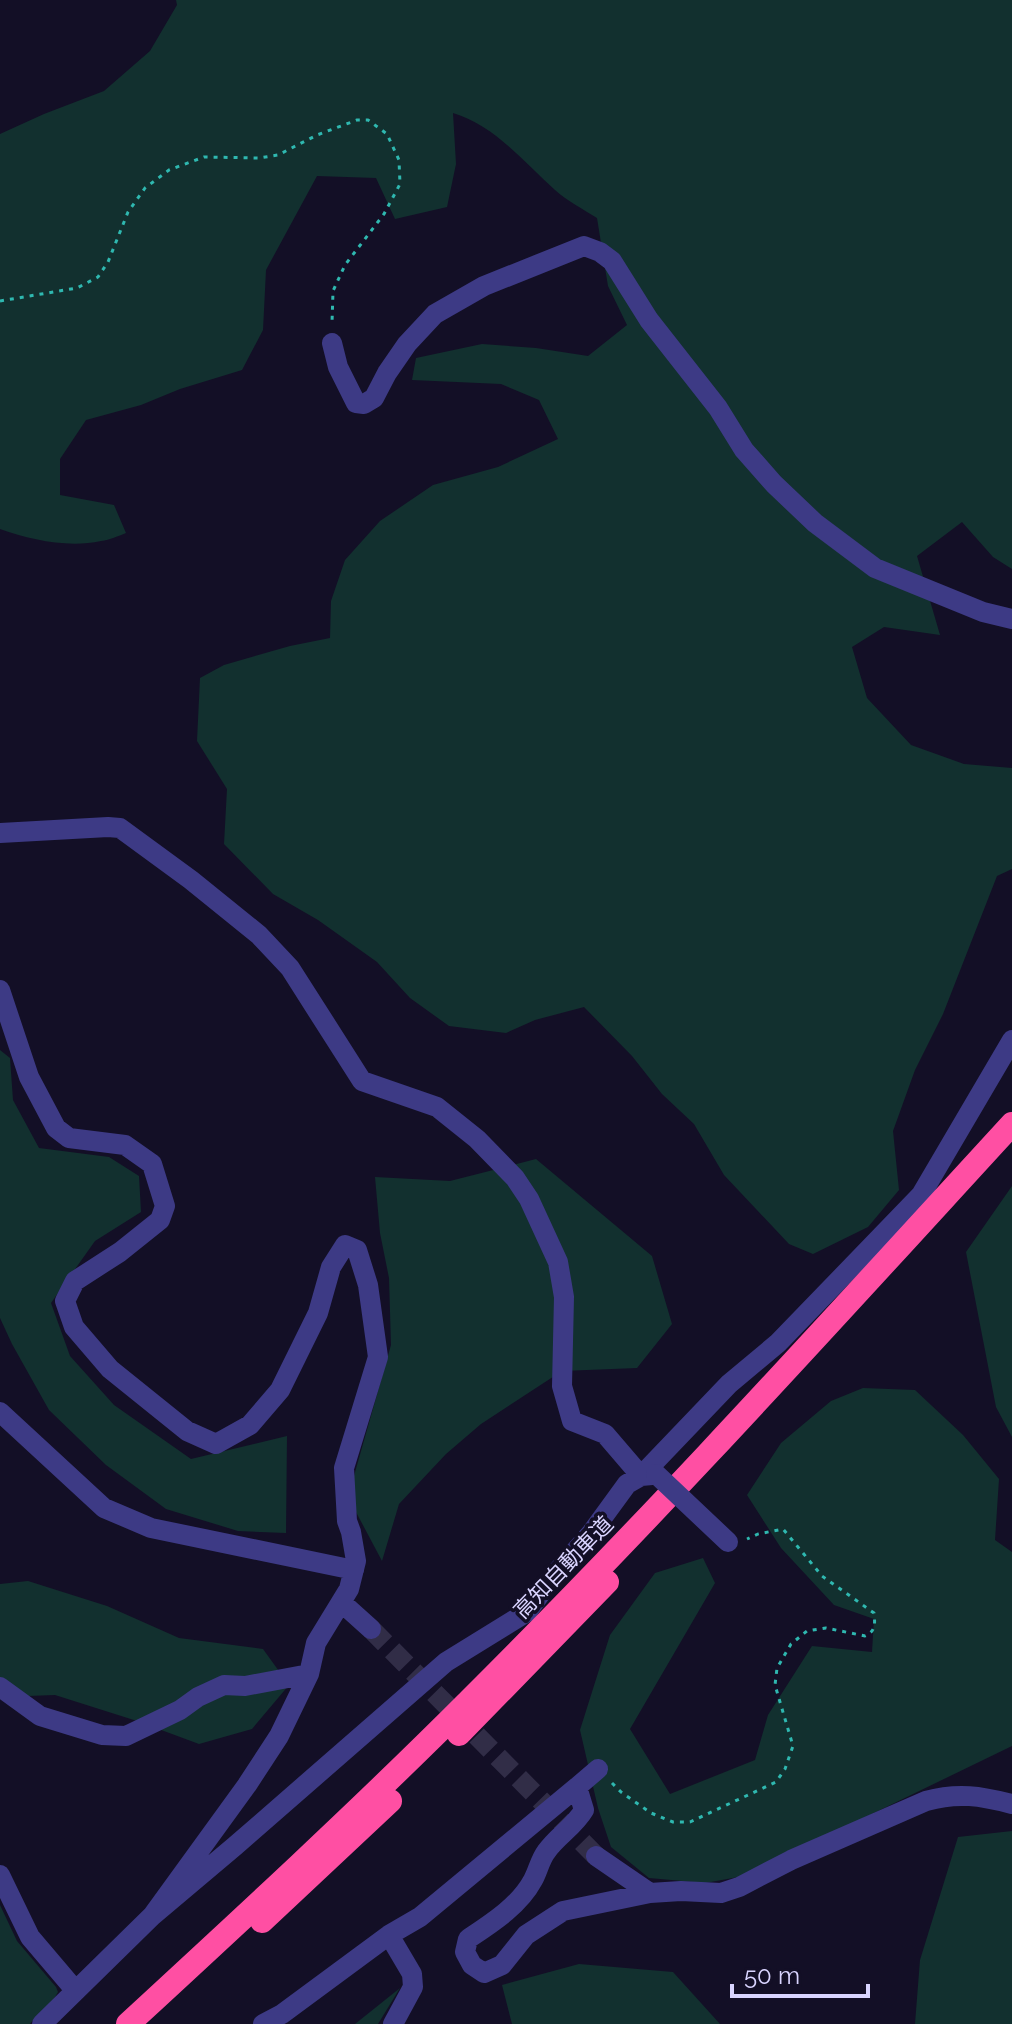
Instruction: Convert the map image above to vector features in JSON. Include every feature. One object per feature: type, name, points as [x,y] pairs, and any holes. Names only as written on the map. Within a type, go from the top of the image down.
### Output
[{"type":"highway","name":"高知自動車道","points":[[128,2024],[469,1701],[711,1451],[1012,1124]]},
{"type":"highway","name":"高知自動車道","points":[[150,2024],[321,1868],[491,1703],[654,1534],[1012,1148]]},
{"type":"street","points":[[332,343],[338,367],[356,403],[364,404],[374,398],[407,344],[435,314],[484,286],[584,246],[600,252],[612,261],[649,320],[718,408],[744,450],[815,523],[875,568],[983,612],[1012,619]]},
{"type":"street","points":[[0,833],[120,828],[259,935],[290,968],[362,1081],[437,1107],[477,1139],[515,1178],[529,1199],[558,1262],[564,1297],[562,1386],[572,1421],[605,1434],[648,1475],[728,1542]]},
{"type":"street","points":[[0,990],[29,1077],[56,1128],[69,1138],[125,1145],[152,1164],[165,1206],[160,1220],[120,1252],[75,1281],[65,1301],[74,1327],[110,1369],[187,1431],[216,1444],[250,1425],[280,1390],[318,1313],[331,1267],[345,1245],[357,1250],[368,1285],[378,1357],[344,1468],[347,1521],[356,1561],[349,1589],[316,1643],[309,1674],[279,1736],[152,1916]]},
{"type":"street","points":[[42,2024],[152,1916],[446,1662],[527,1612],[627,1484],[648,1475],[729,1384],[778,1343],[921,1195],[1012,1040]]},
{"type":"street","points":[[0,1412],[104,1508],[151,1528],[354,1570]]},
{"type":"street","points":[[341,1602],[371,1629]]},
{"type":"street","points":[[0,1687],[40,1716],[102,1735],[126,1736],[224,1685],[245,1686],[309,1674]]},
{"type":"street","points":[[263,2024],[282,2014],[389,1935],[420,1917],[598,1769]]},
{"type":"street","points":[[577,1787],[584,1810],[579,1818],[546,1852],[532,1883],[518,1900],[468,1939],[465,1952],[472,1965],[484,1973],[502,1965],[526,1935],[563,1911],[650,1893],[721,1893],[945,1795],[965,1795],[1012,1804]]},
{"type":"street","points":[[596,1856],[650,1893]]},
{"type":"street","points":[[0,1875],[30,1937],[75,1990]]},
{"type":"street","points":[[389,1935],[412,1974],[413,1987],[393,2024]]},
{"type":"path","points":[[0,301],[77,288],[98,277],[108,262],[128,212],[145,188],[169,170],[204,157],[259,158],[278,155],[317,135],[357,120],[368,120],[387,134],[399,160],[400,184],[384,214],[345,265],[333,291],[332,343]]},
{"type":"path","points":[[598,1769],[621,1792],[651,1813],[673,1822],[690,1822],[776,1782],[785,1769],[793,1746],[775,1685],[777,1668],[791,1644],[807,1631],[826,1628],[865,1636],[875,1626],[874,1613],[869,1607],[822,1576],[783,1529],[758,1534],[737,1543],[728,1542]]},
{"type":"green space","points":[[176,0],[1012,0],[1012,569],[993,557],[962,522],[917,556],[940,635],[884,627],[852,647],[867,698],[911,745],[964,764],[1012,768],[1012,869],[997,876],[943,1014],[915,1070],[893,1131],[899,1190],[868,1227],[813,1254],[789,1244],[724,1175],[694,1124],[662,1094],[632,1056],[584,1007],[535,1020],[506,1033],[449,1026],[410,998],[377,962],[318,920],[273,894],[224,844],[227,789],[197,741],[200,678],[224,665],[330,638],[331,601],[345,560],[380,521],[433,485],[498,467],[558,439],[539,400],[501,384],[412,380],[416,358],[482,344],[588,356],[627,325],[608,286],[597,218],[560,194],[495,135],[453,113],[456,164],[447,207],[395,219],[376,178],[317,176],[266,270],[263,330],[242,370],[141,405],[86,420],[60,459],[60,495],[114,505],[126,533],[76,544],[37,539],[0,529],[0,134],[104,91],[150,51],[177,5]]},
{"type":"green space","points":[[0,1050],[10,1058],[13,1100],[39,1148],[109,1157],[139,1176],[141,1212],[95,1241],[51,1303],[70,1356],[114,1405],[191,1459],[287,1436],[286,1533],[238,1531],[166,1509],[106,1465],[49,1410],[0,1318]]},
{"type":"green space","points":[[536,1159],[652,1256],[672,1324],[637,1368],[562,1371],[481,1424],[446,1454],[399,1504],[382,1561],[348,1497],[391,1345],[389,1278],[380,1233],[375,1177],[450,1181]]},
{"type":"green space","points":[[1012,1186],[1012,1437],[996,1407],[966,1252]]},
{"type":"green space","points":[[863,1388],[915,1390],[963,1435],[999,1479],[995,1540],[1012,1552],[1012,1746],[744,1876],[705,1883],[649,1878],[611,1847],[598,1808],[580,1730],[610,1635],[655,1573],[703,1558],[715,1583],[630,1729],[670,1794],[755,1760],[768,1715],[812,1646],[872,1652],[874,1619],[834,1605],[781,1548],[747,1495],[781,1443],[831,1401]]},
{"type":"green space","points":[[28,1581],[107,1606],[179,1638],[263,1649],[289,1685],[252,1729],[199,1744],[55,1695],[0,1697],[0,1584]]},
{"type":"green space","points":[[1012,1831],[1012,2024],[915,2024],[920,1960],[958,1837]]},
{"type":"green space","points":[[0,1905],[17,1941],[58,1992],[30,2024],[0,2024]]},
{"type":"green space","points":[[579,1964],[673,1972],[720,2024],[512,2024],[502,1985]]},
{"type":"green space","points":[[400,1988],[378,2024],[355,2024]]},
{"type":"tunnel","points":[[371,1629],[596,1856]]}]
